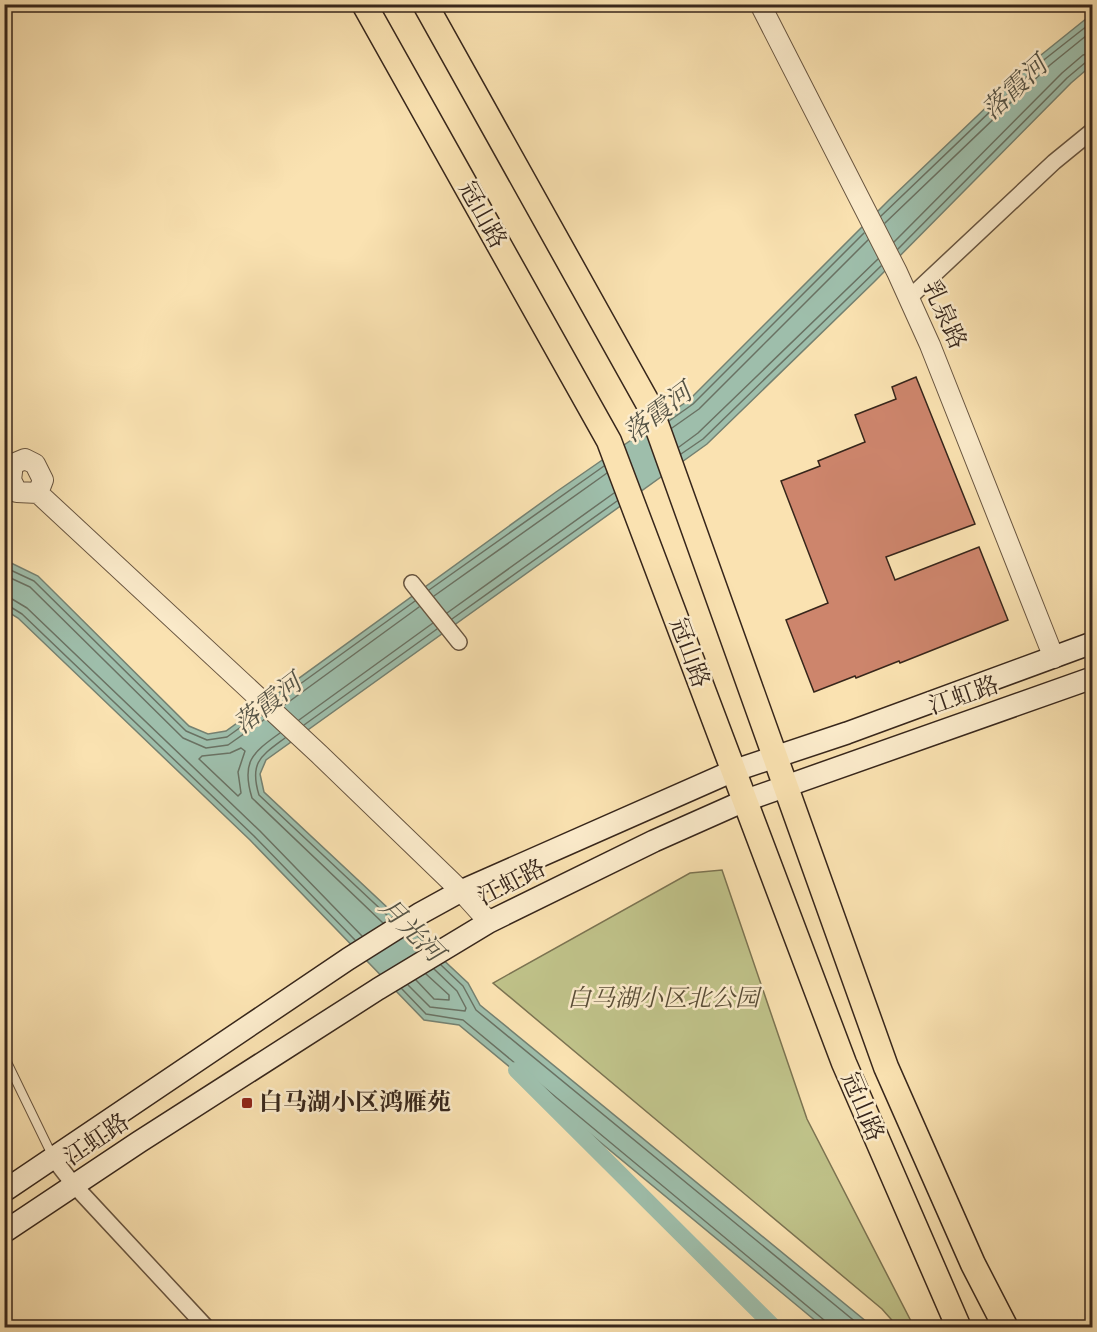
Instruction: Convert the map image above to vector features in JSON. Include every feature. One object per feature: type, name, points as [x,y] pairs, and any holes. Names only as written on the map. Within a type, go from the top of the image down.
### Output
[{"type":"main road","name":"冠山路","points":[[364,4],[609,441],[843,1063],[959,1328]]},
{"type":"main road","name":"冠山路","points":[[425,4],[650,407],[886,1067],[973,1264],[1006,1328]]},
{"type":"main road","name":"江虹路","points":[[4,1191],[348,960],[421,913],[461,891],[733,771],[775,758],[1092,643]]},
{"type":"main road","name":"江虹路","points":[[4,1232],[378,989],[489,922],[654,841],[744,801],[1092,678]]},
{"type":"street","name":"乳泉路","points":[[760,4],[909,298],[930,345],[1054,658]]},
{"type":"street","points":[[909,298],[1054,162],[1092,131]]},
{"type":"street","points":[[38,493],[319,754],[461,891],[489,922]]},
{"type":"street","points":[[412,583],[459,642]]},
{"type":"street","points":[[53,1158],[74,1185],[207,1328]]},
{"type":"lane","points":[[4,1056],[53,1158]]},
{"type":"green space","name":"白马湖小区北公园","points":[[722,870],[807,1119],[914,1327],[898,1327],[882,1309],[493,983],[690,873]]},
{"type":"water","name":"落霞河","points":[[1092,14],[1092,65],[1071,83],[874,282],[707,444],[266,760],[260,774],[264,792],[468,983],[480,1005],[873,1327],[823,1327],[459,1025],[424,1020],[250,840],[18,618],[5,610],[5,560],[38,576],[189,726],[208,734],[226,731],[556,492],[689,400],[889,200],[1041,55]]},
{"type":"building","points":[[916,377],[975,524],[886,557],[895,580],[979,547],[1008,620],[900,663],[899,661],[814,692],[786,620],[828,603],[781,481],[820,466],[818,461],[865,442],[855,415],[896,399],[892,387]]},
{"type":"waterway","name":"月光河","points":[[516,1070],[775,1328]]},
{"type":"place","name":"白马湖小区鸿雁苑","points":[[247,1103]]}]
